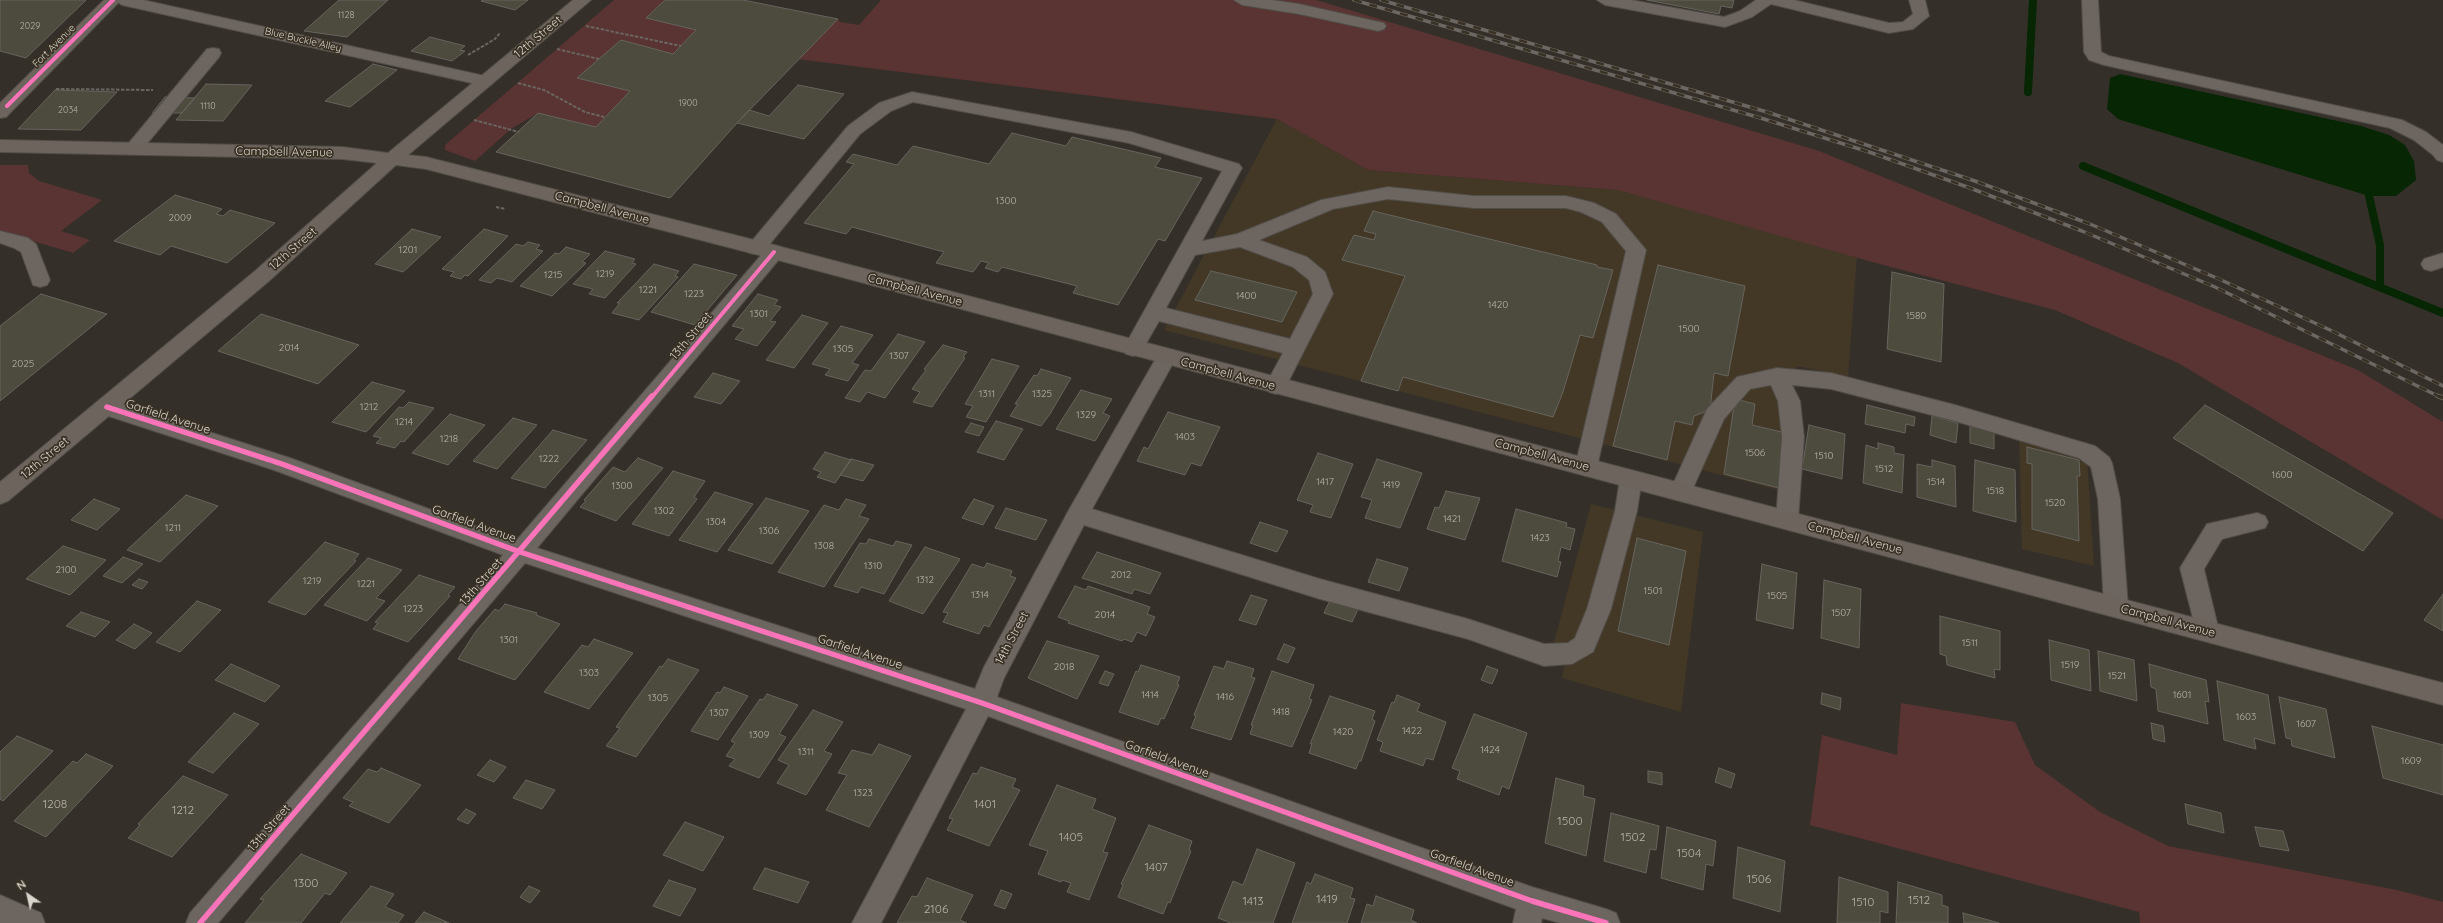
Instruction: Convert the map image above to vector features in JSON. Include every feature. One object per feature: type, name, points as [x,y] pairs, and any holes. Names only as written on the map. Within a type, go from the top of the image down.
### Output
[{"type":"main road","name":"Fort Avenue","points":[[0,113],[113,0]]},
{"type":"main road","name":"12th Street","points":[[0,495],[299,244],[392,159],[583,0]]},
{"type":"main road","name":"Campbell Avenue","points":[[0,146],[342,153],[426,163],[482,176],[765,250],[1166,358],[1586,467],[2443,694]]},
{"type":"street","name":"Blue Buckle Alley","points":[[122,0],[485,81]]},
{"type":"street","points":[[1242,0],[1299,9],[1378,26]]},
{"type":"street","points":[[1605,0],[1725,22],[1746,14],[1766,0]]},
{"type":"street","points":[[1774,0],[1889,28],[1907,26],[1921,16],[1920,6],[1916,0]]},
{"type":"street","points":[[2090,0],[2092,52],[2095,56],[2124,64],[2370,116],[2396,124],[2420,136],[2440,151],[2443,156]]},
{"type":"street","points":[[134,148],[213,53]]},
{"type":"street","name":"13th Street","points":[[200,923],[520,552],[765,250],[854,130],[885,107],[912,97],[1131,138],[1233,168],[1187,250]]},
{"type":"street","points":[[1133,349],[1187,250],[1241,240],[1328,204],[1358,197],[1388,193],[1474,202],[1566,202],[1587,207],[1609,218],[1636,250],[1586,467]]},
{"type":"street","points":[[0,237],[21,243],[29,249],[40,280]]},
{"type":"street","points":[[1241,240],[1300,262],[1318,277],[1323,294],[1294,348],[1276,386]]},
{"type":"street","points":[[1154,312],[1294,348]]},
{"type":"street","name":"14th Street","points":[[866,923],[982,703],[993,674],[1078,514],[1166,358]]},
{"type":"street","points":[[1681,492],[1715,414],[1744,382],[1777,376],[1831,381],[1955,413],[2087,452],[2101,463],[2109,499],[2116,607]]},
{"type":"street","points":[[1777,376],[1789,401],[1793,437],[1787,520]]},
{"type":"street","name":"Garfield Avenue","points":[[106,406],[282,464],[520,552],[982,703],[1530,912],[1606,923]]},
{"type":"street","points":[[1078,514],[1320,589],[1468,629],[1544,655],[1572,652],[1584,645],[1599,609],[1626,511],[1631,479]]},
{"type":"street","points":[[2207,631],[2192,568],[2215,531],[2257,522]]},
{"type":"street","points":[[0,909],[31,923]]},
{"type":"path","points":[[580,24],[681,46]]},
{"type":"path","points":[[463,59],[495,39],[500,33]]},
{"type":"path","points":[[565,50],[599,59]]},
{"type":"path","points":[[513,82],[544,90],[585,112],[604,117]]},
{"type":"path","points":[[55,88],[157,90]]},
{"type":"path","points":[[470,119],[519,132]]},
{"type":"path","points":[[496,207],[505,209]]},
{"type":"shaded area","points":[[614,0],[665,0],[646,18],[696,30],[673,54],[620,41],[577,78],[630,91],[596,127],[538,113],[511,129],[475,161],[445,150],[445,145]]},
{"type":"shaded area","points":[[881,0],[1316,0],[1819,151],[2358,370],[2443,422],[2443,520],[2178,363],[2055,310],[1876,263],[1618,190],[1368,170],[1277,119],[797,59],[838,19],[840,22],[859,25]]},
{"type":"shaded area","points":[[2120,74],[2361,126],[2389,135],[2405,145],[2414,161],[2416,180],[2396,196],[2369,196],[2118,119],[2107,109],[2110,78]]},
{"type":"shaded area","points":[[1277,119],[1368,170],[1618,190],[1857,255],[1848,377],[1797,366],[1783,491],[1164,330]]},
{"type":"shaded area","points":[[0,165],[28,165],[29,173],[39,181],[102,200],[61,231],[90,240],[73,253],[0,231]]},
{"type":"shaded area","points":[[2019,430],[2086,444],[2094,566],[2022,549]]},
{"type":"shaded area","points":[[1591,504],[1703,532],[1681,712],[1562,678],[1566,655],[1552,650]]},
{"type":"shaded area","points":[[1901,703],[2015,722],[2035,765],[2100,812],[2168,846],[2397,890],[2443,902],[2443,923],[2140,923],[2139,912],[1810,825],[1822,735],[1897,755]]},
{"type":"building","points":[[0,0],[86,0],[26,58],[0,51]]},
{"type":"building","points":[[339,0],[388,0],[347,37],[304,31]]},
{"type":"building","points":[[528,0],[515,10],[481,1]]},
{"type":"building","points":[[665,0],[743,0],[838,19],[737,123],[670,198],[496,152],[538,113],[596,127],[630,91],[577,78],[621,40],[673,54],[696,30],[646,18]]},
{"type":"building","points":[[1647,0],[1734,0],[1732,8],[1721,6],[1719,14]]},
{"type":"building","points":[[430,37],[465,46],[460,50],[465,51],[452,61],[411,51]]},
{"type":"building","points":[[373,64],[397,70],[350,107],[325,101]]},
{"type":"building","points":[[206,84],[252,85],[223,121],[176,120]]},
{"type":"building","points":[[798,85],[844,94],[804,139],[737,123],[749,110],[769,116]]},
{"type":"building","points":[[55,90],[117,92],[81,130],[18,129]]},
{"type":"building","points":[[165,97],[195,98],[182,113],[152,113]]},
{"type":"building","points":[[1012,133],[1066,146],[1072,137],[1161,158],[1155,167],[1202,178],[1165,241],[1158,239],[1118,305],[1073,293],[1077,286],[1002,267],[998,272],[985,268],[989,263],[981,261],[973,272],[936,263],[944,252],[852,227],[846,234],[804,223],[854,164],[846,162],[853,154],[897,165],[913,146],[989,164]]},
{"type":"building","points":[[175,195],[222,209],[216,214],[223,216],[230,210],[275,223],[227,263],[171,246],[160,255],[114,241]]},
{"type":"building","points":[[1373,211],[1613,270],[1593,338],[1580,335],[1563,392],[1553,417],[1403,377],[1398,391],[1361,381],[1405,276],[1342,260],[1354,235],[1374,240],[1376,234],[1364,231]]},
{"type":"building","points":[[412,229],[441,237],[403,272],[375,264]]},
{"type":"building","points":[[484,229],[508,236],[468,276],[465,275],[461,279],[450,276],[454,272],[442,269]]},
{"type":"building","points":[[528,242],[540,245],[536,249],[543,251],[512,282],[497,278],[491,283],[479,280],[516,244],[523,246]]},
{"type":"building","points":[[566,247],[590,254],[582,262],[586,263],[552,296],[520,286],[555,253],[559,254]]},
{"type":"building","points":[[605,251],[635,259],[632,263],[636,264],[605,298],[589,294],[593,289],[573,284]]},
{"type":"building","points":[[654,264],[679,271],[675,276],[678,277],[639,320],[612,313],[620,303],[617,303]]},
{"type":"building","points":[[694,264],[737,275],[695,325],[651,312]]},
{"type":"building","points":[[1658,265],[1745,286],[1728,376],[1714,373],[1710,410],[1694,416],[1692,425],[1675,421],[1667,460],[1613,446]]},
{"type":"building","points":[[1211,271],[1297,292],[1282,322],[1195,300]]},
{"type":"building","points":[[1892,272],[1944,284],[1941,362],[1887,349]]},
{"type":"building","points":[[41,294],[107,314],[0,401],[0,326]]},
{"type":"building","points":[[758,294],[778,300],[774,305],[781,307],[770,321],[776,322],[757,346],[735,339],[744,329],[732,326]]},
{"type":"building","points":[[261,314],[359,345],[318,384],[218,351]]},
{"type":"building","points":[[802,315],[828,323],[794,368],[766,360]]},
{"type":"building","points":[[841,326],[873,335],[852,363],[859,365],[848,381],[825,375],[830,369],[812,364]]},
{"type":"building","points":[[898,334],[925,342],[885,398],[867,392],[860,402],[845,398],[865,370],[871,371]]},
{"type":"building","points":[[943,345],[967,352],[963,357],[965,358],[932,407],[913,402],[920,392],[912,389],[926,370],[924,369]]},
{"type":"building","points":[[992,359],[1019,366],[986,422],[966,417],[973,406],[965,404]]},
{"type":"building","points":[[1041,369],[1071,378],[1050,414],[1041,426],[1010,416],[1018,404],[1015,404],[1034,375],[1037,376]]},
{"type":"building","points":[[713,373],[740,381],[721,404],[694,397]]},
{"type":"building","points":[[372,382],[405,391],[366,432],[332,422]]},
{"type":"building","points":[[1081,390],[1112,399],[1103,413],[1110,416],[1095,441],[1056,429]]},
{"type":"building","points":[[1735,399],[1755,404],[1752,425],[1786,433],[1779,488],[1724,474]]},
{"type":"building","points":[[409,402],[434,408],[404,442],[401,441],[395,448],[376,443],[381,438],[373,436],[399,407],[403,408]]},
{"type":"building","points":[[1867,405],[1915,417],[1914,426],[1906,424],[1905,433],[1865,424]]},
{"type":"building","points":[[2205,405],[2393,513],[2363,551],[2173,438]]},
{"type":"building","points":[[1168,412],[1220,427],[1201,466],[1191,463],[1185,475],[1137,461],[1144,447],[1148,449]]},
{"type":"building","points":[[450,414],[485,425],[448,465],[412,453]]},
{"type":"building","points":[[1932,416],[1958,423],[1956,443],[1930,435]]},
{"type":"building","points":[[513,418],[537,425],[497,469],[473,461]]},
{"type":"building","points":[[996,421],[1023,429],[1004,460],[977,452]]},
{"type":"building","points":[[971,423],[984,427],[979,436],[965,432]]},
{"type":"building","points":[[1809,425],[1845,434],[1842,479],[1802,469]]},
{"type":"building","points":[[1970,426],[1994,432],[1994,449],[1970,443]]},
{"type":"building","points":[[553,430],[587,440],[545,488],[511,478]]},
{"type":"building","points":[[1878,443],[1894,447],[1894,453],[1904,455],[1902,493],[1863,483],[1866,445],[1878,449]]},
{"type":"building","points":[[2027,447],[2079,460],[2080,476],[2077,476],[2079,541],[2032,529],[2032,464],[2027,463]]},
{"type":"building","points":[[825,452],[851,460],[835,483],[817,477],[821,472],[813,469]]},
{"type":"building","points":[[1318,453],[1353,464],[1331,518],[1310,512],[1313,505],[1297,500]]},
{"type":"building","points":[[638,458],[663,468],[616,521],[580,507],[586,501],[584,500],[613,467],[625,472]]},
{"type":"building","points":[[851,459],[874,465],[863,481],[840,475]]},
{"type":"building","points":[[1377,459],[1422,473],[1400,528],[1365,518],[1372,500],[1361,497]]},
{"type":"building","points":[[1932,460],[1955,466],[1956,507],[1917,497],[1917,464],[1932,467]]},
{"type":"building","points":[[1975,460],[2015,470],[2016,522],[1973,511]]},
{"type":"building","points":[[673,471],[705,481],[694,497],[697,499],[669,536],[632,524]]},
{"type":"building","points":[[1446,491],[1480,498],[1465,540],[1427,529],[1435,507],[1439,508]]},
{"type":"building","points":[[715,492],[753,504],[717,552],[679,540]]},
{"type":"building","points":[[186,495],[218,506],[160,562],[127,550]]},
{"type":"building","points":[[766,498],[809,511],[772,564],[728,550]]},
{"type":"building","points":[[94,499],[120,509],[97,530],[71,520]]},
{"type":"building","points":[[846,499],[866,505],[859,516],[869,519],[824,587],[778,572],[824,505],[839,510]]},
{"type":"building","points":[[974,499],[994,506],[983,525],[962,518]]},
{"type":"building","points":[[1006,508],[1047,520],[1036,540],[995,528]]},
{"type":"building","points":[[1516,509],[1567,523],[1566,527],[1575,529],[1570,550],[1561,547],[1558,561],[1561,562],[1557,577],[1502,561]]},
{"type":"building","points":[[1260,522],[1288,531],[1277,552],[1250,543]]},
{"type":"building","points":[[1637,538],[1686,551],[1669,645],[1618,631]]},
{"type":"building","points":[[869,539],[893,546],[896,541],[912,545],[884,594],[861,587],[858,593],[834,586],[860,543],[866,544]]},
{"type":"building","points":[[325,542],[359,554],[354,560],[356,561],[305,615],[268,602]]},
{"type":"building","points":[[63,546],[106,560],[70,595],[26,579]]},
{"type":"building","points":[[925,547],[960,559],[923,614],[889,601]]},
{"type":"building","points":[[1097,552],[1161,573],[1150,594],[1134,589],[1132,594],[1082,578]]},
{"type":"building","points":[[123,557],[143,564],[122,583],[103,576]]},
{"type":"building","points":[[368,558],[402,570],[376,598],[385,601],[367,621],[324,605]]},
{"type":"building","points":[[1377,559],[1408,568],[1399,591],[1368,582]]},
{"type":"building","points":[[987,563],[1012,571],[1010,576],[1016,578],[989,627],[984,625],[979,634],[943,622],[948,613],[943,612],[972,564],[984,568]]},
{"type":"building","points":[[1762,564],[1797,573],[1793,629],[1756,620]]},
{"type":"building","points":[[419,575],[455,587],[448,595],[450,596],[408,642],[373,629],[378,623],[375,622]]},
{"type":"building","points":[[139,579],[148,582],[142,589],[132,585]]},
{"type":"building","points":[[1824,580],[1861,589],[1859,648],[1821,638]]},
{"type":"building","points":[[1075,586],[1086,590],[1088,586],[1150,607],[1147,614],[1155,617],[1146,636],[1137,632],[1132,642],[1124,639],[1122,641],[1068,623],[1069,621],[1058,617]]},
{"type":"building","points":[[2443,594],[2443,631],[2424,620]]},
{"type":"building","points":[[1251,595],[1267,600],[1256,625],[1239,620]]},
{"type":"building","points":[[1331,598],[1359,607],[1352,622],[1324,613]]},
{"type":"building","points":[[197,601],[221,610],[180,652],[156,642]]},
{"type":"building","points":[[505,604],[537,613],[536,615],[560,624],[515,680],[458,659],[476,631],[495,609],[499,611]]},
{"type":"building","points":[[81,612],[110,622],[95,637],[66,626]]},
{"type":"building","points":[[1940,616],[2000,631],[2000,670],[1994,669],[1995,678],[1947,665],[1946,656],[1940,654]]},
{"type":"building","points":[[134,624],[152,633],[135,649],[116,640]]},
{"type":"building","points":[[594,639],[633,653],[589,709],[544,692],[582,645],[588,647]]},
{"type":"building","points":[[2049,640],[2089,650],[2091,691],[2051,680]]},
{"type":"building","points":[[1047,641],[1099,656],[1077,699],[1028,678]]},
{"type":"building","points":[[1284,644],[1295,648],[1288,663],[1277,659]]},
{"type":"building","points":[[2098,651],[2134,660],[2137,701],[2100,691]]},
{"type":"building","points":[[668,659],[699,670],[636,757],[606,746],[620,728],[616,727],[660,666],[662,667]]},
{"type":"building","points":[[1227,661],[1254,669],[1251,677],[1255,678],[1231,740],[1191,728],[1196,716],[1194,715],[1214,666],[1224,669]]},
{"type":"building","points":[[231,664],[280,686],[265,702],[215,680]]},
{"type":"building","points":[[2149,664],[2206,680],[2209,702],[2205,701],[2208,724],[2158,711],[2156,689],[2151,687]]},
{"type":"building","points":[[1141,665],[1180,677],[1177,684],[1179,685],[1164,719],[1161,718],[1158,725],[1119,712],[1136,671],[1138,672]]},
{"type":"building","points":[[1487,666],[1498,670],[1492,684],[1481,680]]},
{"type":"building","points":[[1105,671],[1114,674],[1108,686],[1099,683]]},
{"type":"building","points":[[1272,671],[1314,685],[1309,699],[1312,700],[1292,747],[1250,734],[1253,725],[1251,725]]},
{"type":"building","points":[[2217,681],[2268,695],[2275,744],[2254,738],[2256,749],[2224,740]]},
{"type":"building","points":[[724,687],[748,696],[718,740],[691,731],[717,692],[720,693]]},
{"type":"building","points":[[1822,693],[1841,698],[1840,710],[1821,704]]},
{"type":"building","points":[[767,694],[798,705],[779,734],[786,737],[759,778],[729,766],[735,759],[726,756],[735,743],[731,741],[760,699],[763,700]]},
{"type":"building","points":[[1397,695],[1420,704],[1417,711],[1446,722],[1433,760],[1426,758],[1423,766],[1380,751],[1383,742],[1377,740],[1392,702],[1394,703]]},
{"type":"building","points":[[1330,696],[1375,711],[1372,719],[1375,721],[1361,761],[1359,761],[1356,769],[1309,753],[1312,744],[1310,744]]},
{"type":"building","points":[[2279,697],[2326,709],[2335,758],[2292,746],[2291,739],[2286,738]]},
{"type":"building","points":[[813,710],[843,722],[824,751],[832,754],[806,795],[777,783],[789,765],[778,760]]},
{"type":"building","points":[[234,713],[259,724],[213,773],[188,762]]},
{"type":"building","points":[[1474,714],[1527,733],[1509,789],[1502,786],[1499,795],[1457,779],[1460,771],[1452,768]]},
{"type":"building","points":[[2151,723],[2163,726],[2165,742],[2153,739]]},
{"type":"building","points":[[2372,726],[2443,745],[2443,795],[2383,778]]},
{"type":"building","points":[[17,736],[53,751],[3,801],[0,799],[0,752]]},
{"type":"building","points":[[879,744],[911,756],[869,827],[826,810],[847,775],[838,773],[852,750],[872,755]]},
{"type":"building","points":[[86,754],[113,766],[46,837],[14,821],[73,761],[77,763]]},
{"type":"building","points":[[490,760],[506,767],[494,782],[477,775]]},
{"type":"building","points":[[981,767],[1016,779],[1012,787],[1020,790],[989,846],[947,830],[953,819],[949,818],[973,773],[977,774]]},
{"type":"building","points":[[381,768],[421,785],[389,823],[349,806],[353,802],[343,798],[368,769],[377,772]]},
{"type":"building","points":[[1719,768],[1735,774],[1731,788],[1715,782]]},
{"type":"building","points":[[1648,771],[1662,773],[1662,785],[1648,782]]},
{"type":"building","points":[[183,776],[228,795],[172,857],[128,838],[140,825],[138,824]]},
{"type":"building","points":[[1556,778],[1584,786],[1583,796],[1595,799],[1586,856],[1545,843]]},
{"type":"building","points":[[526,780],[555,790],[542,809],[513,798]]},
{"type":"building","points":[[1057,785],[1096,799],[1092,809],[1116,818],[1103,852],[1108,853],[1089,900],[1067,892],[1071,883],[1062,880],[1061,882],[1038,874],[1048,851],[1029,845]]},
{"type":"building","points":[[2185,804],[2221,813],[2224,833],[2188,824]]},
{"type":"building","points":[[466,809],[476,814],[468,824],[457,819]]},
{"type":"building","points":[[1611,813],[1659,826],[1656,850],[1650,849],[1646,873],[1604,861]]},
{"type":"building","points":[[685,822],[724,837],[703,871],[663,855]]},
{"type":"building","points":[[1149,825],[1192,841],[1189,850],[1191,851],[1170,903],[1168,902],[1163,914],[1118,897],[1123,885],[1121,884]]},
{"type":"building","points":[[1667,827],[1716,841],[1713,866],[1706,864],[1703,890],[1661,878]]},
{"type":"building","points":[[2255,827],[2283,831],[2289,851],[2260,846]]},
{"type":"building","points":[[1738,847],[1785,861],[1780,912],[1733,898]]},
{"type":"building","points":[[1257,849],[1295,863],[1273,923],[1231,923],[1218,918],[1233,881],[1243,885]]},
{"type":"building","points":[[301,854],[347,873],[330,895],[325,893],[301,923],[245,923],[264,900],[260,899]]},
{"type":"building","points":[[765,868],[809,882],[798,903],[753,889]]},
{"type":"building","points":[[1315,874],[1353,888],[1350,898],[1355,899],[1347,923],[1292,923],[1307,882],[1311,884]]},
{"type":"building","points":[[1839,877],[1888,892],[1888,913],[1880,911],[1880,923],[1837,923]]},
{"type":"building","points":[[927,878],[973,895],[960,920],[967,923],[897,923],[912,896],[917,897]]},
{"type":"building","points":[[669,880],[696,889],[680,916],[653,906]]},
{"type":"building","points":[[1898,882],[1942,895],[1942,905],[1948,907],[1948,923],[1896,923]]},
{"type":"building","points":[[371,886],[394,894],[385,907],[404,915],[398,923],[340,923]]},
{"type":"building","points":[[529,886],[540,891],[530,903],[520,897]]},
{"type":"building","points":[[1001,890],[1012,894],[1005,909],[994,905]]},
{"type":"building","points":[[1376,896],[1414,910],[1411,920],[1417,923],[1361,923],[1367,904],[1373,906]]},
{"type":"building","points":[[424,912],[449,923],[415,923]]},
{"type":"building","points":[[1963,913],[1999,923],[1964,923]]},
{"type":"waterway","points":[[2028,92],[2033,0]]},
{"type":"waterway","points":[[2083,166],[2443,313]]},
{"type":"waterway","points":[[2369,196],[2380,245],[2380,287]]},
{"type":"railway","points":[[1354,0],[1764,119],[1869,152],[1970,188],[2082,231],[2215,287],[2440,397]]},
{"type":"railway","points":[[1381,0],[1767,112],[1975,181],[2090,224],[2219,279],[2330,330],[2443,386]]},
{"type":"railway","points":[[2438,396],[2443,398]]},
{"type":"cycle path","points":[[7,106],[113,0]]},
{"type":"cycle path","points":[[200,923],[520,552],[774,252]]},
{"type":"cycle path","points":[[107,407],[282,464],[520,552],[982,703],[1532,901],[1606,923]]}]
